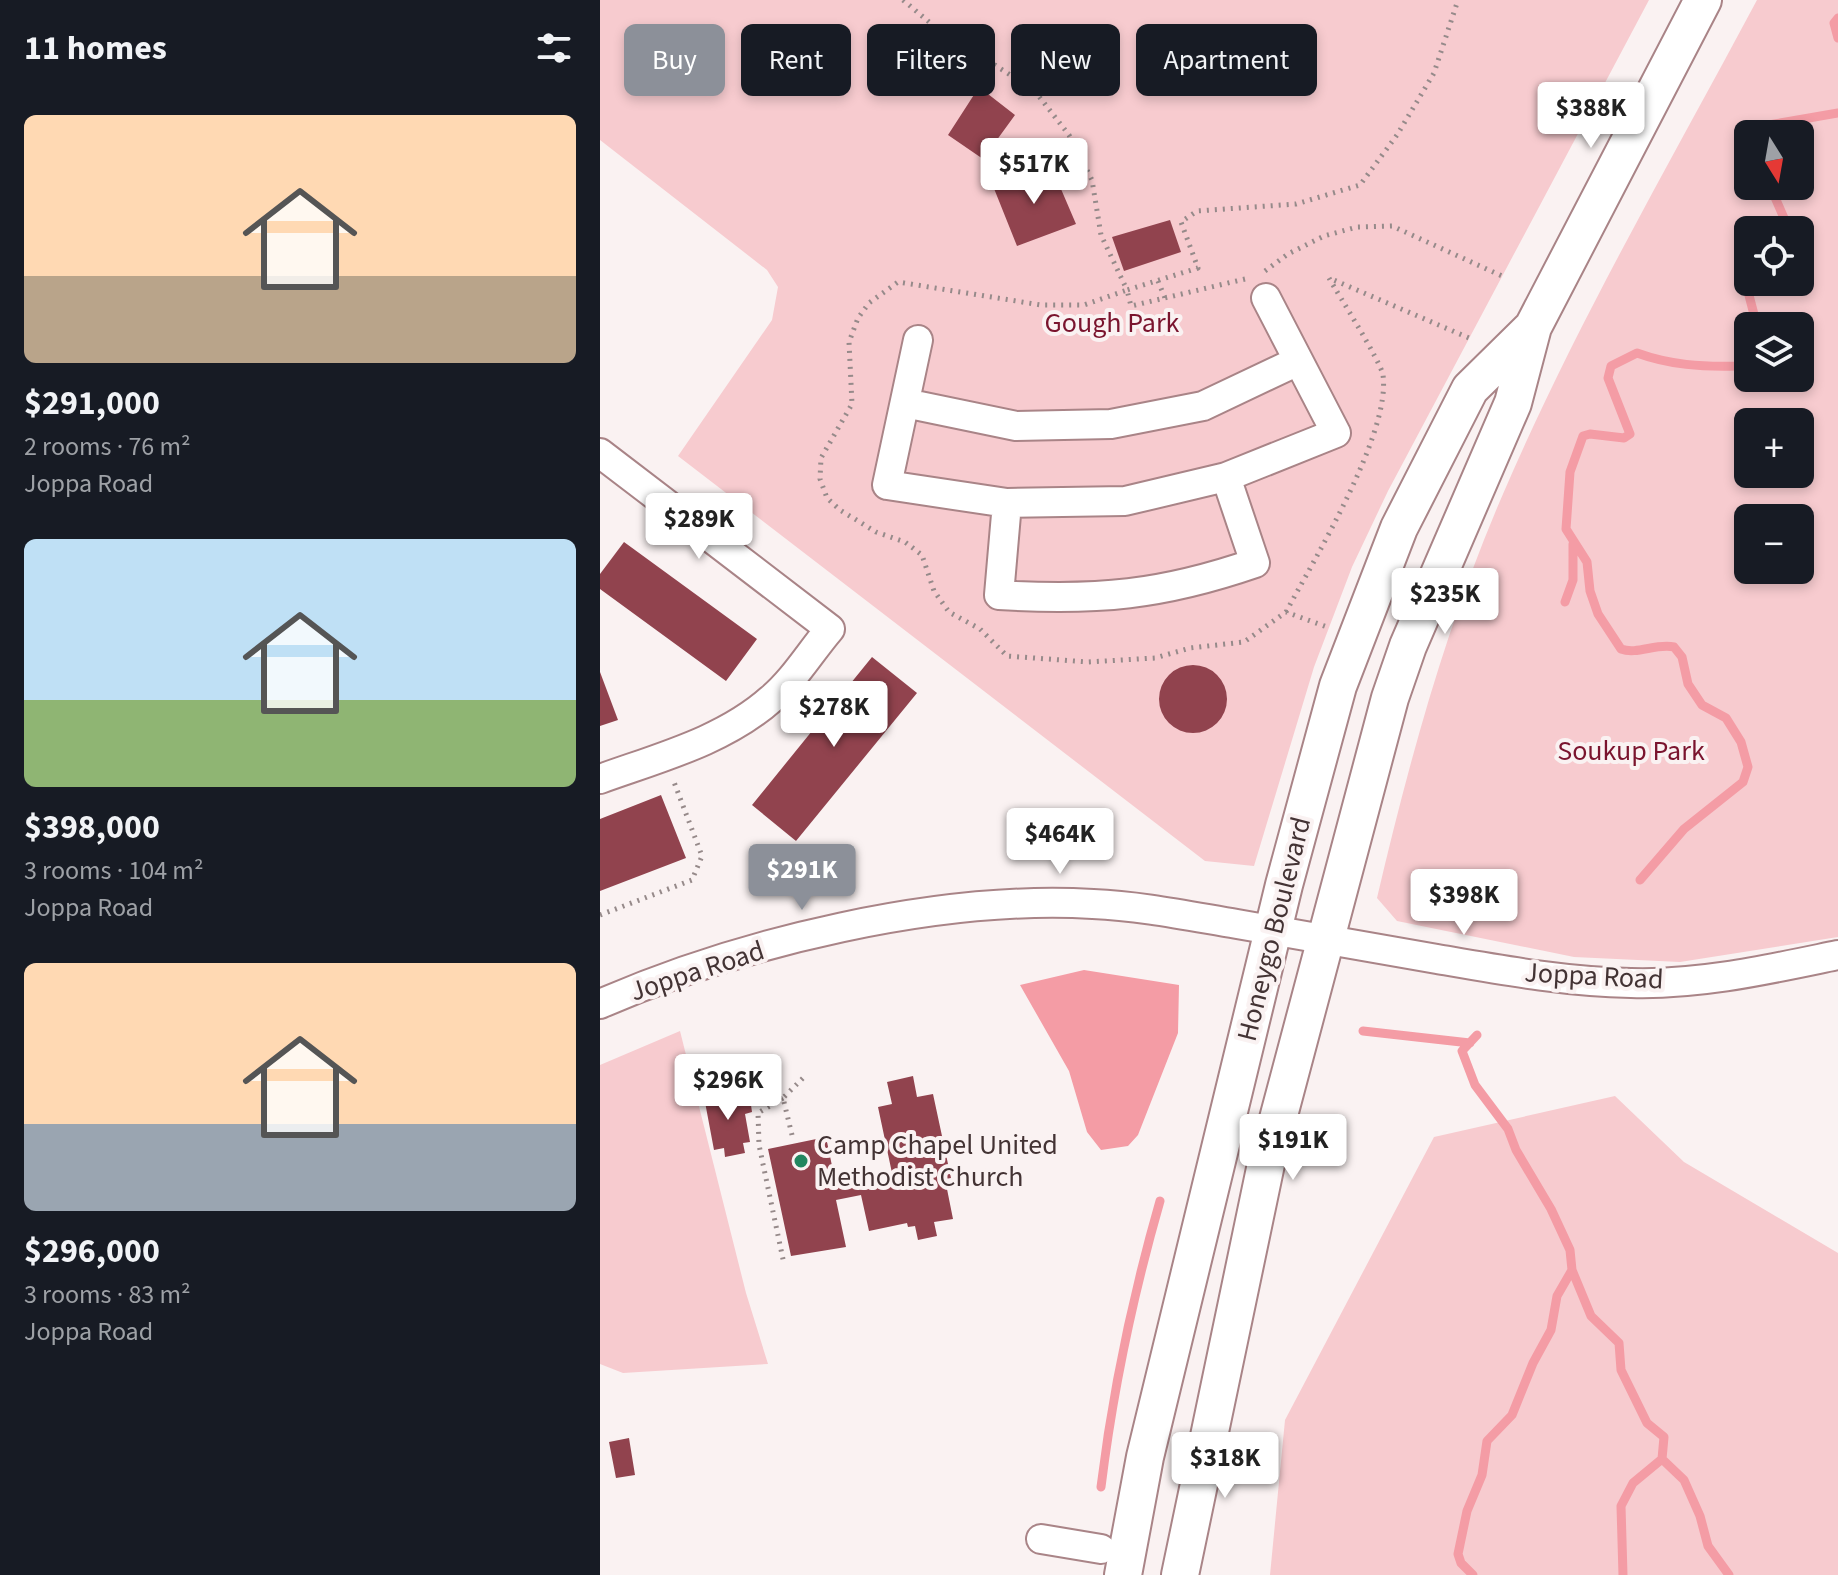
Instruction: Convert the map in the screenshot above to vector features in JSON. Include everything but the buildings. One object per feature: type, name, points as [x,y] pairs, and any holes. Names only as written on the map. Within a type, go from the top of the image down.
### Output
[{"type":"main road","name":"Honeygo Boulevard","points":[[1180,1575],[1266,1164],[1390,698],[1408,646],[1513,403],[1533,327],[1703,0]]},
{"type":"main road","name":"Honeygo Boulevard","points":[[1112,1562],[1145,1457],[1273,930],[1338,686],[1399,528],[1470,389],[1533,327]]},
{"type":"street","points":[[918,340],[887,485],[1007,503],[1125,501],[1226,477],[1336,433],[1266,298]]},
{"type":"street","points":[[905,403],[1016,426],[1111,424],[1203,406],[1298,361]]},
{"type":"street","points":[[600,453],[830,629],[773,698],[742,721],[711,737],[600,779]]},
{"type":"street","points":[[1007,503],[999,595],[1063,599],[1140,594],[1198,583],[1255,563],[1226,477]]},
{"type":"street","name":"Joppa Road","points":[[600,1004],[676,975],[789,942],[882,920],[977,905],[1096,904],[1167,912],[1529,975],[1636,983],[1716,978],[1838,955]]},
{"type":"street","points":[[1041,1539],[1112,1562]]},
{"type":"path","points":[[903,0],[935,27],[1034,90],[1069,135],[1092,180],[1101,235],[1127,290],[1198,268],[1181,222],[1197,211],[1296,204],[1360,185],[1397,135],[1434,73],[1458,0]]},
{"type":"path","points":[[1286,612],[1338,515],[1378,426],[1383,374],[1329,278],[1469,338]]},
{"type":"path","points":[[1158,280],[1165,298]]},
{"type":"path","points":[[600,915],[692,880],[702,856],[670,770]]},
{"type":"path","points":[[784,1264],[759,1145],[758,1113],[783,1098],[806,1075]]},
{"type":"path","points":[[783,1098],[792,1135]]},
{"type":"green space","name":"Gough Park","points":[[600,0],[1649,0],[1388,491],[1352,567],[1314,667],[1254,866],[1205,861],[678,456],[772,320],[778,287],[767,270],[600,140]]},
{"type":"green space","name":"Soukup Park","points":[[1757,0],[1838,0],[1838,937],[1680,962],[1574,957],[1397,921],[1377,898],[1431,693],[1464,592],[1531,431],[1625,244]]},
{"type":"green space","points":[[680,1031],[746,1293],[768,1364],[623,1373],[600,1364],[600,1065]]},
{"type":"green space","points":[[1615,1096],[1684,1162],[1838,1253],[1838,1575],[1270,1575],[1285,1420],[1434,1137]]},
{"type":"shaded area","points":[[1084,970],[1179,985],[1178,1033],[1138,1135],[1128,1146],[1101,1150],[1087,1132],[1069,1071],[1020,985]]},
{"type":"waterway","points":[[1838,18],[1834,23],[1838,38]]},
{"type":"waterway","points":[[1798,120],[1838,113]]},
{"type":"waterway","points":[[1776,200],[1783,216]]},
{"type":"waterway","points":[[1749,296],[1753,312]]},
{"type":"waterway","points":[[1640,880],[1684,829],[1743,782],[1748,767],[1741,742],[1726,718],[1702,705],[1688,684],[1682,657],[1674,647],[1634,651],[1621,649],[1598,614],[1590,591],[1587,562],[1566,529],[1570,472],[1583,436],[1624,438],[1630,434],[1608,378],[1611,366],[1637,353],[1674,363],[1734,366]]},
{"type":"waterway","points":[[1565,602],[1573,580],[1573,544]]},
{"type":"waterway","points":[[1363,1031],[1470,1043]]},
{"type":"waterway","points":[[1477,1035],[1462,1051],[1475,1085],[1508,1129],[1516,1150],[1551,1209],[1570,1250],[1572,1270],[1591,1316],[1619,1343],[1621,1370],[1647,1423],[1664,1437],[1662,1459],[1633,1483],[1621,1506],[1623,1575]]},
{"type":"waterway","points":[[1101,1487],[1125,1342],[1160,1201]]},
{"type":"waterway","points":[[1473,1575],[1461,1563],[1458,1554],[1467,1511],[1482,1475],[1487,1441],[1512,1415],[1533,1363],[1551,1330],[1557,1296],[1572,1270]]},
{"type":"waterway","points":[[1662,1459],[1684,1480],[1700,1516],[1708,1546],[1729,1575]]},
{"type":"place","name":"Camp Chapel United Methodist Church","points":[[801,1161]]}]
